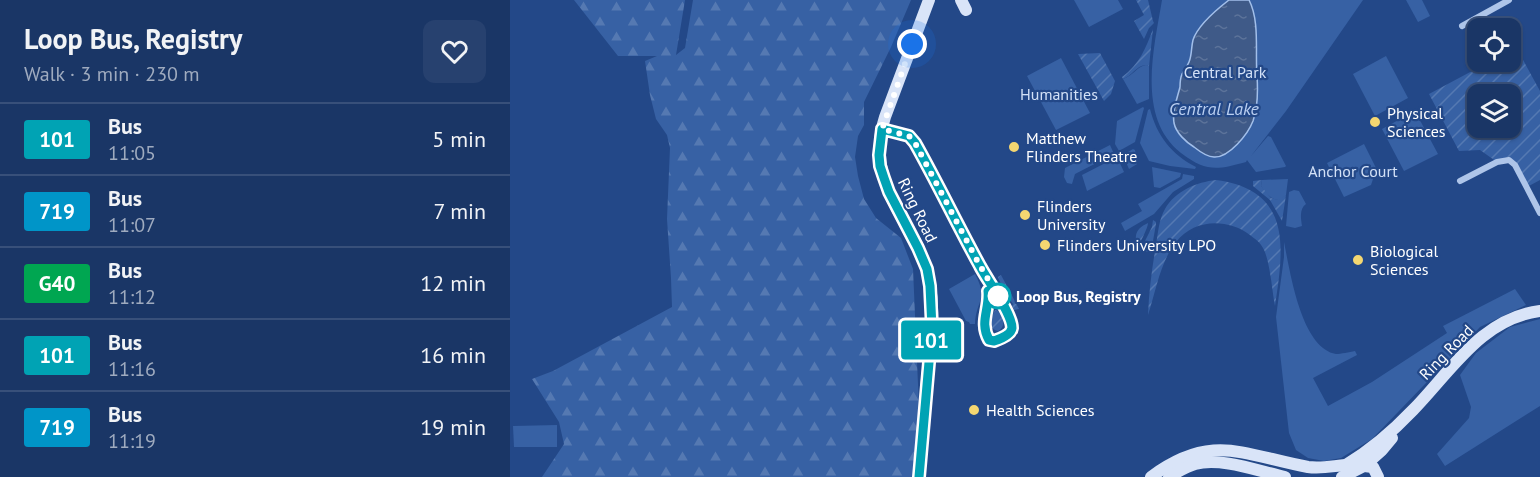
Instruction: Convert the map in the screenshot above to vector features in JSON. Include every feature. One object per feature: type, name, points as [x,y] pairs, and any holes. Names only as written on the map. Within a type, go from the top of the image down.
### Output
[{"type":"street","name":"Ring Road","points":[[919,477],[932,328],[930,286],[927,269],[918,248],[889,192],[880,166],[879,155],[882,129],[929,0]]},
{"type":"street","points":[[1462,26],[1509,0]]},
{"type":"street","points":[[882,129],[909,136],[915,143],[1004,308],[1012,327],[1010,333],[994,341],[989,340],[984,327],[988,304],[987,279]]},
{"type":"street","points":[[1460,181],[1497,162],[1509,160],[1515,165],[1540,213]]},
{"type":"street","name":"Ring Road","points":[[1344,474],[1384,441],[1463,355],[1488,332],[1506,320],[1540,311]]},
{"type":"street","name":"Ring Road","points":[[1344,474],[1367,472],[1384,441]]},
{"type":"street","points":[[1379,477],[1384,441]]},
{"type":"street","points":[[1151,477],[1185,456],[1217,449],[1309,467],[1333,467],[1344,474]]},
{"type":"street","points":[[1169,477],[1186,468],[1206,462],[1228,464],[1280,476]]},
{"type":"street","points":[[1280,476],[1276,471],[1290,462]]},
{"type":"street","points":[[1367,472],[1373,467],[1379,477]]},
{"type":"green space","points":[[574,0],[685,0],[676,55],[685,48],[693,0],[911,0],[864,102],[864,125],[858,136],[855,157],[864,199],[876,218],[901,238],[913,269],[921,454],[916,477],[542,477],[564,444],[559,422],[532,379],[553,371],[672,307],[667,219],[670,148],[667,135],[656,119],[645,61],[657,56],[618,56]]},
{"type":"green space","points":[[1074,0],[1118,0],[1123,9],[1089,27]]},
{"type":"green space","points":[[1136,0],[1148,0],[1154,23],[1144,39],[1134,21],[1144,15]]},
{"type":"green space","name":"Central Park","points":[[1162,0],[1363,0],[1286,111],[1251,156],[1268,136],[1271,137],[1285,167],[1256,172],[1247,160],[1227,167],[1212,168],[1198,164],[1181,153],[1167,138],[1158,121],[1153,102],[1152,81],[1155,39]]},
{"type":"green space","points":[[1406,0],[1422,0],[1430,16],[1418,22]]},
{"type":"green space","points":[[1153,29],[1149,66],[1142,66],[1123,79],[1122,77],[1141,56]]},
{"type":"green space","points":[[1100,53],[1115,81],[1111,94],[1104,101],[1078,54]]},
{"type":"green space","points":[[1386,56],[1408,98],[1375,116],[1353,74]]},
{"type":"green space","points":[[1521,56],[1540,91],[1540,180],[1527,187],[1509,160],[1497,162],[1480,150],[1459,151],[1429,94],[1470,72],[1521,72]]},
{"type":"green space","name":"Humanities","points":[[1061,58],[1090,113],[1056,130],[1027,76]]},
{"type":"green space","points":[[1146,65],[1149,66],[1149,99],[1137,104],[1123,79]]},
{"type":"green space","points":[[1143,107],[1135,142],[1119,151],[1115,144],[1117,121]]},
{"type":"green space","points":[[1150,109],[1166,143],[1179,156],[1196,167],[1195,169],[1149,161],[1140,143]]},
{"type":"green space","points":[[1415,111],[1438,154],[1404,171],[1382,129]]},
{"type":"green space","name":"Anchor Court","points":[[1364,144],[1378,172],[1375,173],[1371,185],[1344,197],[1327,163]]},
{"type":"green space","points":[[1110,145],[1114,154],[1075,174],[1072,184],[1067,183],[1064,177],[1065,168]]},
{"type":"green space","points":[[1133,149],[1137,164],[1129,169],[1123,155]]},
{"type":"green space","points":[[1117,157],[1124,172],[1087,191],[1082,175]]},
{"type":"green space","points":[[1152,167],[1181,173],[1180,177],[1160,188],[1154,187]]},
{"type":"green space","points":[[1183,174],[1194,176],[1194,179],[1173,192],[1154,214],[1125,231],[1121,223],[1142,211],[1138,204],[1182,179]]},
{"type":"green space","points":[[1288,179],[1286,195],[1279,200],[1271,197],[1261,186],[1262,180]]},
{"type":"green space","points":[[1216,180],[1241,186],[1259,196],[1270,209],[1277,225],[1280,243],[1275,306],[1267,260],[1260,244],[1241,229],[1211,223],[1192,229],[1176,242],[1162,268],[1148,315],[1153,262],[1163,213],[1169,203],[1181,192],[1194,185]]},
{"type":"green space","points":[[1262,180],[1261,186],[1271,198],[1278,200],[1286,195],[1282,221],[1270,200],[1253,186],[1253,181]]},
{"type":"green space","points":[[1299,191],[1306,204],[1301,211],[1302,226],[1295,228],[1286,226],[1289,192]]},
{"type":"green space","points":[[1153,220],[1156,224],[1151,252],[1140,251],[1152,227]]},
{"type":"green space","points":[[1148,223],[1147,228],[1138,248],[1137,233]]},
{"type":"green space","points":[[1284,242],[1299,307],[1314,338],[1324,349],[1336,354],[1355,351],[1357,355],[1313,378],[1328,406],[1372,382],[1447,333],[1443,326],[1515,289],[1526,305],[1480,327],[1372,439],[1341,458],[1324,461],[1308,458],[1296,450],[1289,433],[1276,317]]},
{"type":"green space","points":[[975,274],[981,289],[981,300],[975,324],[970,324],[966,321],[949,289]]},
{"type":"green space","points":[[1001,275],[1019,309],[1014,310],[998,278]]},
{"type":"green space","points":[[995,310],[1003,321],[998,331],[991,326]]},
{"type":"green space","points":[[1540,319],[1540,406],[1445,466],[1437,454],[1469,418],[1471,407],[1460,375],[1476,353],[1510,327]]},
{"type":"green space","points":[[557,425],[557,447],[514,447],[513,426]]},
{"type":"water","name":"Central Lake","points":[[1229,0],[1249,0],[1255,18],[1257,105],[1253,121],[1242,138],[1226,154],[1211,157],[1188,143],[1177,130],[1174,123],[1175,105],[1182,74],[1190,59],[1195,34],[1208,18]]},
{"type":"bus line","name":"101","points":[[919,477],[932,328],[932,299],[927,269],[889,192],[880,166],[879,145],[882,129],[909,136],[915,143],[1004,308],[1012,327],[1011,331],[994,341],[989,340],[984,327],[988,291]]},
{"type":"place","name":"Physical Sciences","points":[[1375,122]]},
{"type":"place","name":"Matthew Flinders Theatre","points":[[1014,147]]},
{"type":"place","name":"Flinders University","points":[[1025,215]]},
{"type":"place","name":"Flinders University LPO","points":[[1045,245]]},
{"type":"place","name":"Biological Sciences","points":[[1358,260]]},
{"type":"place","name":"Loop Bus, Registry","points":[[998,296]]},
{"type":"place","name":"Health Sciences","points":[[974,410]]},
{"type":"route","points":[[912,44],[882,129],[909,136],[915,143],[999,298],[998,296]]}]
